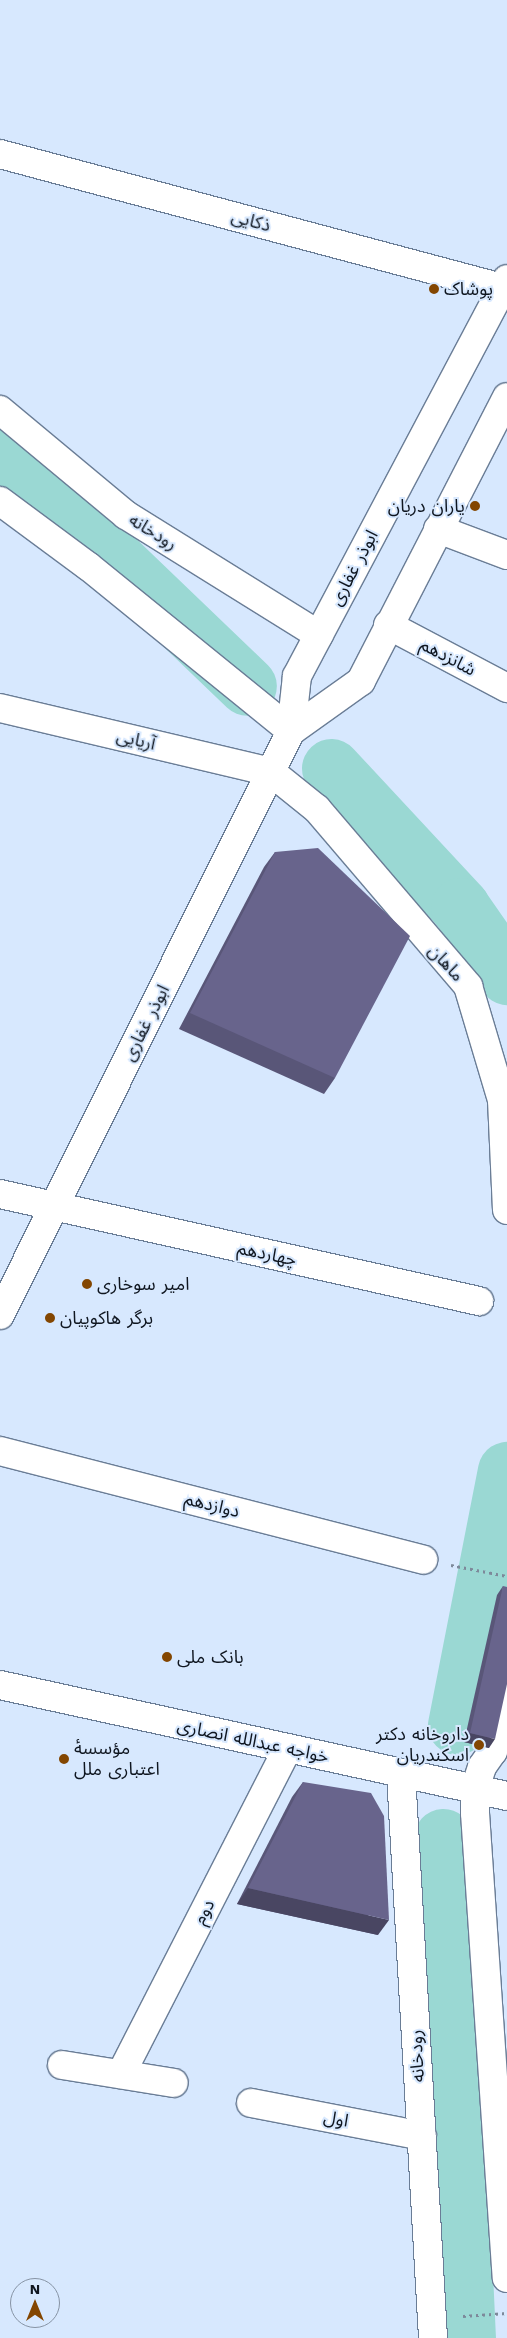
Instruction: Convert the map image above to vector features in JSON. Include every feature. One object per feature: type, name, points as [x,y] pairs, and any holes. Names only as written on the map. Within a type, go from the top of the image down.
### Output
[{"type":"street","name":"ذکایی","points":[[0,154],[505,283]]},
{"type":"street","name":"ابوذر غفاری","points":[[0,1315],[272,772],[291,731],[297,676],[505,283]]},
{"type":"street","name":"ابوذر غفاری","points":[[291,731],[361,681],[388,625],[507,397]]},
{"type":"street","name":"رودخانه","points":[[0,410],[126,515],[319,634]]},
{"type":"street","points":[[0,501],[88,566],[291,731]]},
{"type":"street","points":[[438,530],[507,555]]},
{"type":"street","name":"شانزدهم","points":[[388,625],[507,688]]},
{"type":"street","name":"آریایی","points":[[0,708],[272,772]]},
{"type":"street","name":"ماهان","points":[[272,772],[317,809],[425,940],[468,986],[502,1100],[507,1210]]},
{"type":"street","name":"چهاردهم","points":[[0,1194],[54,1208],[480,1301]]},
{"type":"street","name":"دوازدهم","points":[[0,1451],[423,1560]]},
{"type":"street","name":"خواجه عبدالله انصاری","points":[[0,1685],[507,1796]]},
{"type":"street","points":[[507,1690],[493,1751],[482,1767],[476,1790],[507,2278]]},
{"type":"street","name":"دوم","points":[[121,2074],[287,1749]]},
{"type":"street","name":"رودخانه","points":[[401,1774],[432,2328]]},
{"type":"street","points":[[62,2065],[174,2083]]},
{"type":"street","name":"اول","points":[[251,2103],[422,2136]]},
{"type":"path","points":[[423,1560],[507,1576]]},
{"type":"path","points":[[432,2328],[507,2314]]},
{"type":"building","points":[[318,848],[410,936],[335,1078],[190,1013],[275,852]]},
{"type":"building","points":[[503,1586],[507,1587],[507,1684],[495,1739],[470,1733]]},
{"type":"building","points":[[303,1782],[371,1793],[384,1816],[389,1920],[248,1888]]},
{"type":"waterway","points":[[0,449],[247,686]]},
{"type":"waterway","points":[[331,768],[460,907],[507,975]]},
{"type":"waterway","points":[[457,1725],[507,1471]]},
{"type":"waterway","points":[[443,1838],[466,2338]]},
{"type":"place","name":"پوشاک","points":[[434,289]]},
{"type":"place","name":"یاران دریان","points":[[475,506]]},
{"type":"place","name":"امیر سوخاری","points":[[87,1284]]},
{"type":"place","name":"برگر هاکوپیان","points":[[50,1318]]},
{"type":"place","name":"بانک ملی","points":[[167,1657]]},
{"type":"place","name":"داروخانه دکتر اسکندریان","points":[[479,1745]]},
{"type":"place","name":"مؤسسهٔ اعتباری ملل","points":[[64,1759]]}]
